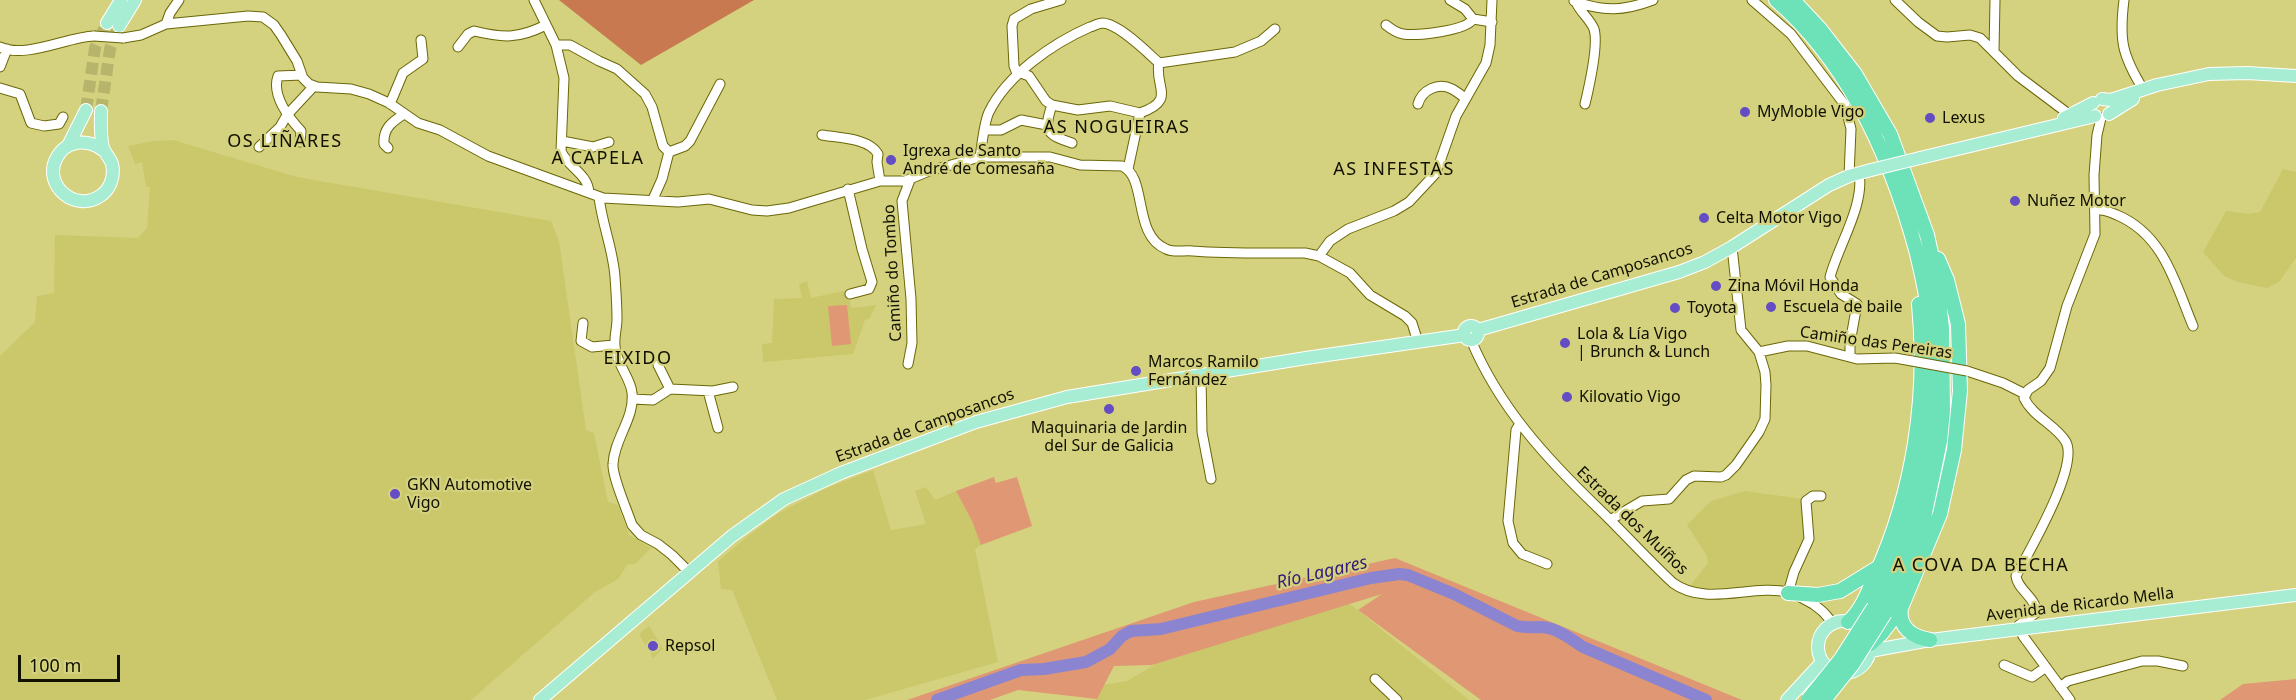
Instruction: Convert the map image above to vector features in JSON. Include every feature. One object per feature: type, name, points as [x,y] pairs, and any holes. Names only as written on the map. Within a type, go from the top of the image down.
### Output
[{"type":"highway","points":[[1776,0],[1813,38],[1846,83],[1874,130],[1906,213],[1922,274],[1930,325],[1932,398],[1930,421],[1923,472],[1905,536],[1886,583],[1879,610],[1852,665],[1824,700]]},
{"type":"highway","points":[[1793,0],[1820,29],[1854,74],[1890,134],[1927,235],[1947,280],[1958,324],[1960,391],[1954,450],[1940,514],[1900,608],[1870,648]]},
{"type":"highway","points":[[1848,622],[1860,607],[1893,534],[1907,489],[1919,418],[1920,316],[1915,273],[1905,224],[1906,213]]},
{"type":"highway","points":[[1808,700],[1879,610],[1903,574],[1923,522],[1940,441],[1943,411],[1942,327],[1936,276],[1927,235]]},
{"type":"highway","points":[[1788,593],[1818,595],[1840,591],[1879,567]]},
{"type":"highway","points":[[1900,608],[1901,620],[1906,628],[1915,635],[1930,640]]},
{"type":"main road","points":[[107,23],[121,0]]},
{"type":"main road","points":[[121,32],[135,0]]},
{"type":"main road","name":"Estrada de Camposancos","points":[[2032,131],[2068,113],[2100,110],[2111,100],[2143,89],[2198,76],[2227,73],[2296,76]]},
{"type":"main road","name":"Estrada de Camposancos","points":[[540,700],[732,536],[784,499],[909,446],[976,422],[1067,398],[1201,375],[1471,335],[1706,262],[1807,197],[1860,173],[2032,131],[2100,110],[2173,82]]},
{"type":"main road","points":[[86,110],[68,146],[56,160],[54,179],[64,195],[82,202],[100,196],[112,181],[112,164],[104,150],[101,111]]},
{"type":"main road","points":[[68,146],[87,142],[104,150]]},
{"type":"main road","name":"Avenida de Ricardo Mella","points":[[1870,648],[2296,595]]},
{"type":"main road","points":[[1848,622],[1862,629],[1870,648],[1866,662],[1852,672],[1836,672],[1822,662],[1818,652],[1819,641],[1824,631],[1832,624],[1848,622]]},
{"type":"main road","points":[[1787,700],[1822,662]]},
{"type":"street","points":[[166,24],[179,0]]},
{"type":"street","points":[[534,0],[556,45],[564,78],[562,155],[586,179],[601,213],[610,242],[615,277],[617,319],[614,345],[621,369],[632,389],[629,417],[622,429],[612,465],[614,475],[636,531],[665,549],[690,573]]},
{"type":"street","points":[[1061,0],[1021,13],[1014,19],[1012,26],[1016,71],[1031,78],[1046,101],[1052,105],[1087,110],[1110,106],[1140,113],[1154,106],[1162,94],[1163,89],[1157,74],[1158,63]]},
{"type":"street","points":[[1450,0],[1465,9],[1473,19],[1492,22]]},
{"type":"street","points":[[1319,256],[1330,241],[1348,229],[1394,211],[1409,202],[1436,172],[1455,116],[1486,63],[1492,22],[1492,0]]},
{"type":"street","points":[[1574,1],[1620,10],[1653,0]]},
{"type":"street","points":[[1752,0],[1791,34],[1845,105],[1861,182],[1854,212],[1836,254],[1830,277],[1841,294],[1857,304],[1850,355]]},
{"type":"street","points":[[1895,0],[1932,33],[1947,38],[1976,36],[2018,76],[2068,113]]},
{"type":"street","points":[[1994,51],[1995,0]]},
{"type":"street","points":[[2124,0],[2123,50],[2128,64],[2143,89]]},
{"type":"street","points":[[1574,1],[1593,27],[1595,38],[1591,77],[1585,104]]},
{"type":"street","points":[[0,67],[3,48],[24,50],[121,32],[141,35],[166,24],[248,16],[263,17],[274,25],[297,61],[302,75],[314,86],[358,90],[390,104],[418,123],[440,130],[497,160],[594,195],[615,200],[653,199],[678,202],[709,199],[752,210],[767,211],[789,208],[880,181],[910,180],[929,171],[980,157],[1050,157],[1080,165],[1122,166],[1128,169],[1133,178],[1148,232],[1158,244],[1166,249],[1305,253],[1319,256],[1350,273],[1370,296],[1405,316],[1413,323],[1418,342]]},
{"type":"street","points":[[1386,25],[1395,31],[1414,35],[1451,31],[1471,23],[1473,19]]},
{"type":"street","points":[[980,157],[990,111],[1013,79],[1053,46],[1073,34],[1103,23],[1119,30],[1158,63],[1235,52],[1261,41],[1275,29]]},
{"type":"street","points":[[458,47],[468,34],[474,31],[487,35],[514,37],[546,25]]},
{"type":"street","points":[[390,104],[403,73],[423,59],[421,40]]},
{"type":"street","points":[[556,45],[570,45],[599,62],[617,69],[645,94],[652,107],[663,146],[669,152]]},
{"type":"street","points":[[300,142],[301,131],[284,111],[276,82],[278,76],[302,75]]},
{"type":"street","points":[[669,152],[685,146],[690,141],[720,84]]},
{"type":"street","points":[[259,147],[280,127],[287,115],[314,86]]},
{"type":"street","points":[[1418,104],[1424,93],[1432,88],[1447,87],[1465,98]]},
{"type":"street","points":[[0,88],[20,94],[31,123],[36,126],[59,124],[63,117]]},
{"type":"street","points":[[1052,105],[1047,125],[1052,137],[1072,143]]},
{"type":"street","points":[[2070,700],[2019,625],[2037,612],[2036,605],[2017,581],[2016,576],[2062,483],[2068,451],[2064,439],[2026,403],[2025,394],[2041,381],[2050,368],[2067,306],[2095,234],[2094,164],[2100,110]]},
{"type":"street","points":[[1128,169],[1140,113]]},
{"type":"street","points":[[388,148],[383,140],[387,125],[404,114]]},
{"type":"street","points":[[986,130],[1001,130],[1021,120],[1047,125]]},
{"type":"street","points":[[822,135],[862,142],[874,148],[878,154],[880,181]]},
{"type":"street","points":[[562,141],[593,147],[609,142]]},
{"type":"street","points":[[653,199],[662,179],[669,152]]},
{"type":"street","name":"Camiño do Tombo","points":[[908,364],[912,343],[912,299],[902,201],[910,180]]},
{"type":"street","points":[[848,189],[872,282],[868,289],[850,294]]},
{"type":"street","points":[[2095,210],[2104,209],[2124,218],[2150,237],[2165,260],[2193,326]]},
{"type":"street","points":[[1610,520],[1642,501],[1669,499],[1686,480],[1694,476],[1721,477],[1731,471],[1760,432],[1765,419],[1765,372],[1759,352],[1742,330],[1732,247]]},
{"type":"street","points":[[583,323],[581,341],[592,347],[614,345]]},
{"type":"street","name":"Estrada dos Muíños","points":[[1471,335],[1482,367],[1519,424],[1568,480],[1673,583],[1685,591],[1713,594],[1788,593],[1818,608],[1832,624]]},
{"type":"street","name":"Camiño das Pereiras","points":[[1759,352],[1788,346],[1807,346],[1863,359],[1895,358],[1967,371],[2003,383],[2025,394]]},
{"type":"street","points":[[658,365],[670,389]]},
{"type":"street","points":[[1201,375],[1202,432],[1211,479]]},
{"type":"street","points":[[632,399],[653,400],[670,389],[708,391],[733,387]]},
{"type":"street","points":[[708,391],[718,428]]},
{"type":"street","points":[[1519,424],[1516,430],[1508,521],[1513,543],[1522,554],[1547,564]]},
{"type":"street","points":[[1788,593],[1794,572],[1809,539],[1806,501],[1813,496],[1821,496]]},
{"type":"street","points":[[2061,687],[2068,681],[2142,661],[2158,661],[2183,666]]},
{"type":"street","points":[[2004,665],[2032,676],[2046,667]]},
{"type":"street","points":[[1375,679],[1397,700]]},
{"type":"shaded area","points":[[559,0],[754,0],[641,65]]},
{"type":"shaded area","points":[[173,140],[297,177],[551,221],[559,241],[586,430],[594,433],[608,502],[618,505],[629,535],[651,548],[635,564],[628,564],[618,579],[595,592],[471,700],[0,700],[0,356],[35,322],[37,296],[54,293],[55,235],[138,238],[147,228],[150,187],[146,187],[142,162],[135,164],[128,146]]},
{"type":"shaded area","points":[[2283,169],[2296,172],[2296,258],[2279,282],[2267,288],[2238,282],[2224,276],[2203,252],[2226,211],[2249,214],[2260,212]]},
{"type":"shaded area","points":[[807,281],[811,298],[848,290],[851,308],[876,305],[869,319],[865,320],[853,354],[763,362],[762,344],[772,343],[774,299],[802,298],[799,284]]},
{"type":"shaded area","points":[[847,305],[851,344],[832,346],[828,306]]},
{"type":"shaded area","points":[[873,470],[891,530],[926,524],[915,491],[926,487],[935,500],[956,491],[972,521],[981,545],[975,549],[998,662],[865,700],[777,700],[732,590],[721,589],[718,561],[779,513],[827,488]]},
{"type":"shaded area","points":[[994,477],[996,483],[1017,477],[1032,526],[981,545],[972,521],[956,491]]},
{"type":"shaded area","points":[[1745,491],[1803,499],[1808,530],[1785,587],[1703,588],[1690,586],[1708,563],[1707,556],[1687,525],[1711,501]]},
{"type":"shaded area","points":[[1395,558],[1742,700],[1481,700],[1358,610],[1382,594],[1152,665],[1114,666],[1097,699],[1018,690],[990,700],[907,700],[1194,602]]},
{"type":"shaded area","points":[[1350,604],[1469,700],[1096,700],[1103,685],[1127,681],[1164,659],[1290,613]]},
{"type":"shaded area","name":"Repsol","points":[[649,626],[663,649],[653,658],[639,634]]},
{"type":"shaded area","points":[[2296,679],[2296,700],[2220,700],[2243,684]]},
{"type":"waterway","name":"Río Lagares","points":[[937,700],[1021,670],[1044,669],[1086,662],[1110,649],[1122,636],[1131,631],[1161,629],[1371,578],[1399,574],[1408,575],[1454,594],[1517,626],[1553,629],[1583,647],[1706,700]]},
{"type":"tunnel","points":[[86,110],[95,48],[107,23]]},
{"type":"tunnel","points":[[101,111],[110,49],[119,26]]},
{"type":"place","name":"MyMoble Vigo","points":[[1745,112]]},
{"type":"place","name":"Lexus","points":[[1930,118]]},
{"type":"place","name":"Igrexa de Santo André de Comesaña","points":[[891,160]]},
{"type":"place","name":"Nuñez Motor","points":[[2015,201]]},
{"type":"place","name":"Celta Motor Vigo","points":[[1704,218]]},
{"type":"place","name":"Zina Móvil Honda","points":[[1716,286]]},
{"type":"place","name":"Escuela de baile","points":[[1771,307]]},
{"type":"place","name":"Toyota","points":[[1675,308]]},
{"type":"place","name":"Lola & Lía Vigo | Brunch & Lunch","points":[[1565,343]]},
{"type":"place","name":"Marcos Ramilo Fernández","points":[[1136,371]]},
{"type":"place","name":"Kilovatio Vigo","points":[[1567,397]]},
{"type":"place","name":"Maquinaria de Jardin del Sur de Galicia","points":[[1109,409]]},
{"type":"place","name":"GKN Automotive Vigo","points":[[395,494]]},
{"type":"place","name":"Repsol","points":[[653,646]]},
{"type":"district","name":"AS NOGUEIRAS","points":[[1117,128]]},
{"type":"district","name":"OS LIÑARES","points":[[285,142]]},
{"type":"district","name":"A CAPELA","points":[[598,159]]},
{"type":"district","name":"AS INFESTAS","points":[[1394,170]]},
{"type":"district","name":"EIXIDO","points":[[638,359]]},
{"type":"district","name":"A COVA DA BECHA","points":[[1981,566]]}]
